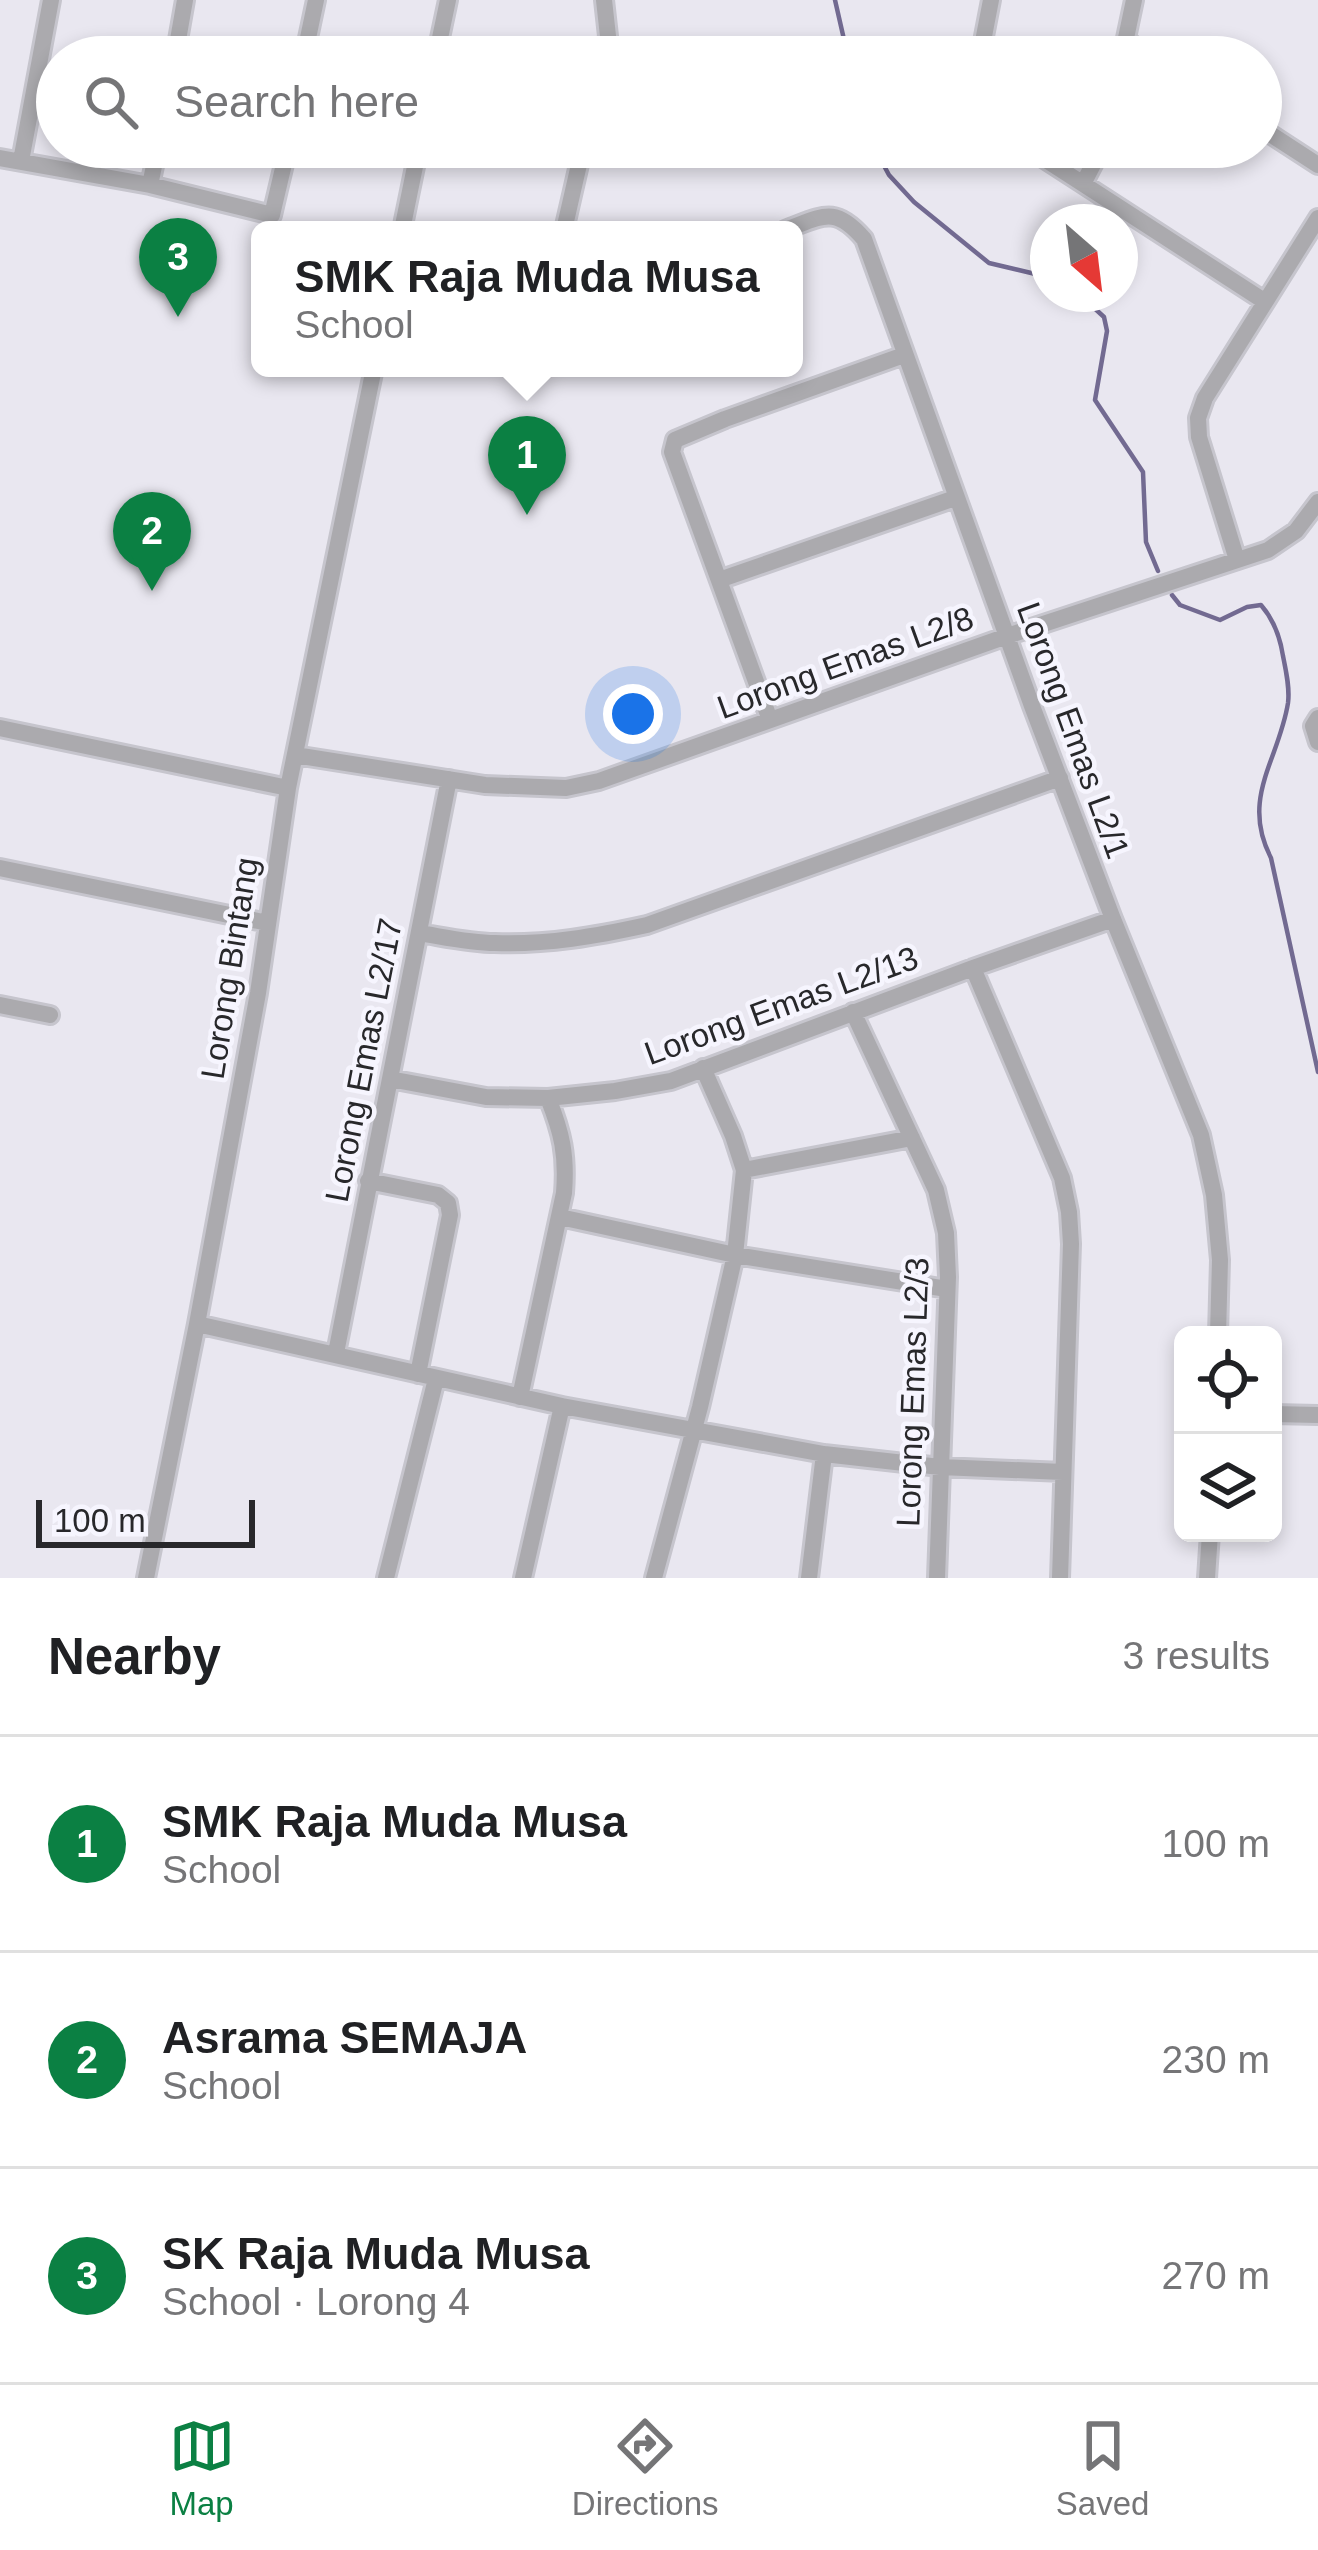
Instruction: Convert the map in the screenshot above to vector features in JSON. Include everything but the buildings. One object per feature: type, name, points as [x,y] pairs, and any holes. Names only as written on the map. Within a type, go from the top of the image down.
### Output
[{"type":"street","points":[[44,36],[51,0]]},
{"type":"street","points":[[179,36],[185,0]]},
{"type":"street","points":[[308,36],[316,0]]},
{"type":"street","points":[[440,36],[448,0]]},
{"type":"street","points":[[604,0],[608,36]]},
{"type":"street","points":[[984,36],[991,0]]},
{"type":"street","points":[[1127,36],[1134,0]]},
{"type":"street","points":[[21,161],[36,80]]},
{"type":"street","points":[[1282,142],[1318,165]]},
{"type":"street","points":[[0,158],[36,164]]},
{"type":"street","points":[[59,168],[272,215],[283,168]]},
{"type":"street","points":[[150,185],[154,168]]},
{"type":"street","points":[[404,221],[414,168]]},
{"type":"street","points":[[566,221],[578,168]]},
{"type":"street","points":[[1058,168],[1264,301]]},
{"type":"street","points":[[1083,184],[1091,168]]},
{"type":"street","name":"Lorong Emas L2/1","points":[[803,223],[826,214],[839,216],[864,239],[1006,636],[1113,920],[1201,1135],[1214,1196],[1220,1259],[1218,1326]]},
{"type":"street","points":[[1237,560],[1198,437],[1198,418],[1205,398],[1318,218]]},
{"type":"street","points":[[770,720],[672,452],[676,440],[904,356]]},
{"type":"street","name":"Lorong Bintang","points":[[146,1578],[258,993],[288,788],[372,377]]},
{"type":"street","points":[[718,580],[955,498]]},
{"type":"street","name":"Lorong Emas L2/8","points":[[295,755],[526,788],[583,785],[1237,560],[1281,542],[1318,502]]},
{"type":"street","points":[[1318,718],[1313,726],[1318,742]]},
{"type":"street","points":[[0,728],[288,788]]},
{"type":"street","points":[[419,933],[490,944],[544,943],[647,925],[1060,778]]},
{"type":"street","name":"Lorong Emas L2/17","points":[[336,1354],[449,779]]},
{"type":"street","points":[[0,868],[268,923]]},
{"type":"street","name":"Lorong Emas L2/13","points":[[390,1079],[485,1097],[548,1098],[671,1081],[1113,920]]},
{"type":"street","points":[[973,968],[1040,1121],[1062,1178],[1069,1212],[1060,1578]]},
{"type":"street","points":[[0,1005],[50,1015]]},
{"type":"street","name":"Lorong Emas L2/3","points":[[854,1012],[936,1190],[946,1233],[938,1578]]},
{"type":"street","points":[[654,1578],[735,1256],[744,1170],[703,1068]]},
{"type":"street","points":[[520,1397],[560,1216],[566,1165],[563,1136],[548,1098]]},
{"type":"street","points":[[744,1170],[912,1138]]},
{"type":"street","points":[[368,1181],[438,1195],[448,1203],[450,1215],[427,1376],[386,1578]]},
{"type":"street","points":[[560,1216],[735,1256],[947,1288]]},
{"type":"street","points":[[197,1324],[562,1406],[824,1454],[940,1467],[1063,1472]]},
{"type":"street","points":[[523,1578],[562,1406]]},
{"type":"street","points":[[1282,1414],[1318,1415]]},
{"type":"street","points":[[808,1578],[824,1454]]},
{"type":"street","points":[[1207,1578],[1209,1542]]},
{"type":"waterway","points":[[835,0],[843,36]]},
{"type":"waterway","points":[[885,168],[914,202],[989,263],[1030,273]]},
{"type":"waterway","points":[[1099,312],[1107,331],[1095,400],[1143,472],[1146,542],[1158,571]]},
{"type":"waterway","points":[[1172,595],[1180,605],[1220,620],[1261,605],[1278,635],[1288,703],[1264,779],[1259,816],[1318,1072]]},
{"type":"place","name":"SK Raja Muda Musa","points":[[178,317]]},
{"type":"place","name":"SMK Raja Muda Musa","points":[[527,515]]},
{"type":"place","name":"Asrama SEMAJA","points":[[152,591]]}]
